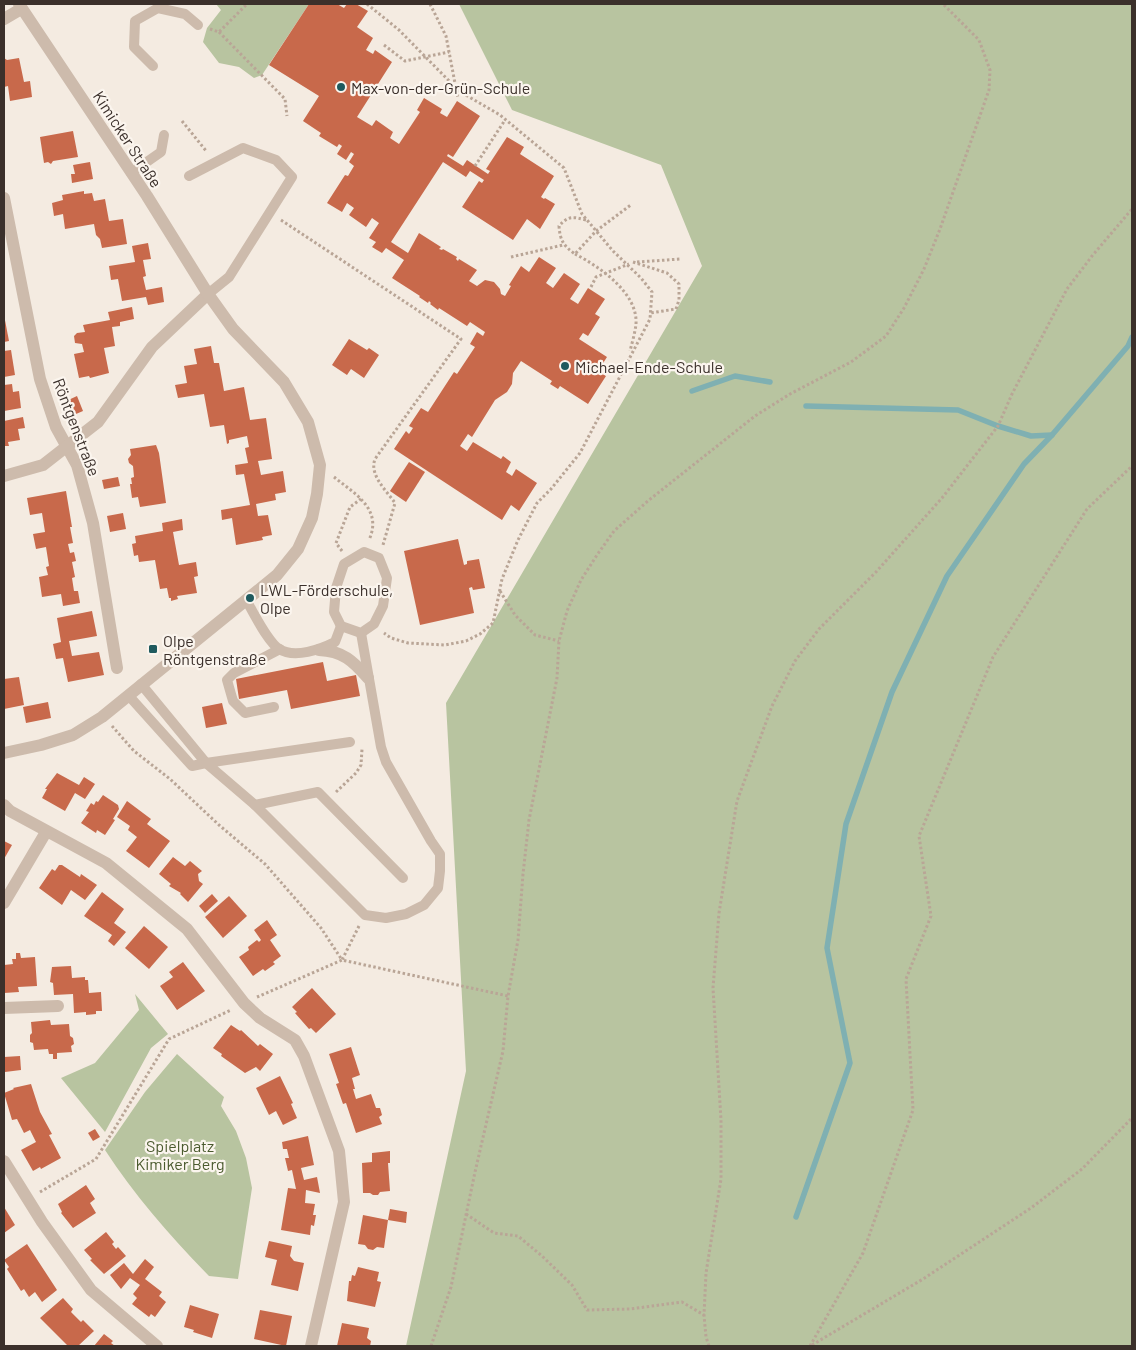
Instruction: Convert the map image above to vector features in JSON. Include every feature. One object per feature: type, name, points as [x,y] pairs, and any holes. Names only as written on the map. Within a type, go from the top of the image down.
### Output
[{"type":"street","points":[[4,19],[20,6]]},
{"type":"street","name":"Kimicker Straße","points":[[20,6],[131,173],[208,294],[233,328],[284,382],[308,422],[320,465]]},
{"type":"street","name":"Röntgenstraße","points":[[4,198],[40,380],[56,427],[77,464],[93,522],[117,668]]},
{"type":"street","points":[[4,476],[43,466],[98,422],[152,347],[208,294]]},
{"type":"street","points":[[4,753],[73,735],[102,717],[277,575],[298,549],[312,518],[320,465]]},
{"type":"street","points":[[319,650],[328,651],[352,660],[368,678]]},
{"type":"street","points":[[4,805],[10,811],[46,832],[106,863],[187,929],[244,1004],[260,1018],[295,1040],[304,1056],[339,1151],[344,1202],[310,1346]]},
{"type":"street","points":[[4,903],[46,832]]},
{"type":"street","points":[[4,1008],[58,1006]]},
{"type":"street","points":[[4,1161],[28,1200],[91,1290],[157,1346]]},
{"type":"lane","points":[[153,66],[134,47],[135,21],[158,8],[185,14],[198,25]]},
{"type":"lane","points":[[131,173],[161,152],[164,135]]},
{"type":"lane","points":[[190,176],[243,148],[276,160],[292,177],[229,277],[208,294]]},
{"type":"lane","points":[[364,552],[379,558],[387,578],[383,606],[374,624],[361,633],[341,626],[334,612],[336,588],[344,564],[364,552]]},
{"type":"lane","points":[[246,600],[269,638],[280,649],[297,653],[319,650],[335,642],[341,626]]},
{"type":"lane","points":[[141,684],[206,763],[255,805],[365,915],[386,918],[406,914],[424,905],[438,888],[440,854],[386,762],[381,747],[361,633]]},
{"type":"lane","points":[[274,707],[245,713],[233,701],[227,680],[234,673],[280,649]]},
{"type":"lane","points":[[129,696],[192,766],[350,742]]},
{"type":"lane","points":[[255,805],[318,792],[403,878]]},
{"type":"path","points":[[219,32],[247,4]]},
{"type":"path","points":[[367,4],[399,30],[456,88],[505,120],[564,168],[582,214],[652,292],[650,318],[580,452],[538,503],[518,540],[502,579],[492,623],[480,634],[466,641],[445,645],[408,643],[391,638],[374,624]]},
{"type":"path","points":[[430,4],[446,36],[458,99]]},
{"type":"path","points":[[431,1346],[451,1287],[503,1050],[508,996],[518,940],[529,820],[557,678],[559,641],[567,612],[581,580],[596,555],[614,531],[649,500],[754,416],[790,394],[851,362],[886,336],[904,308],[924,269],[940,229],[989,90],[990,70],[979,40],[943,4]]},
{"type":"path","points":[[198,25],[219,32],[285,99],[287,116]]},
{"type":"path","points":[[384,45],[405,61],[449,52]]},
{"type":"path","points":[[475,166],[505,120]]},
{"type":"path","points":[[182,121],[214,163]]},
{"type":"path","points":[[575,254],[596,231],[632,204]]},
{"type":"path","points":[[709,1346],[706,1337],[704,1315],[706,1273],[721,1179],[721,1120],[713,988],[720,913],[737,801],[772,706],[796,660],[819,629],[876,572],[942,498],[998,426],[1012,394],[1067,289],[1132,209]]},
{"type":"path","points":[[270,212],[461,339],[375,459],[372,466],[375,474],[395,503],[379,558]]},
{"type":"path","points":[[587,220],[573,217],[565,218],[559,226],[559,236],[563,245],[594,264],[626,293],[636,323],[629,357]]},
{"type":"path","points":[[511,257],[563,245]]},
{"type":"path","points":[[591,287],[596,277],[633,262],[681,259]]},
{"type":"path","points":[[633,262],[667,273],[679,284],[679,300],[676,309],[650,313]]},
{"type":"path","points":[[320,465],[369,507],[373,531],[364,552]]},
{"type":"path","points":[[810,1346],[863,1254],[913,1110],[906,979],[931,916],[919,836],[993,657],[1087,509],[1132,466]]},
{"type":"path","points":[[349,561],[336,543],[350,507],[361,499]]},
{"type":"path","points":[[500,590],[515,615],[535,635],[559,641]]},
{"type":"path","points":[[102,717],[134,751],[170,779],[219,825],[265,864],[321,928],[342,960]]},
{"type":"path","points":[[327,800],[356,773],[361,765],[362,746]]},
{"type":"path","points":[[342,960],[365,915]]},
{"type":"path","points":[[28,1200],[96,1159],[170,1039],[342,960],[508,996]]},
{"type":"path","points":[[810,1346],[923,1279],[1031,1208],[1082,1169],[1132,1118]]},
{"type":"path","points":[[466,1214],[494,1233],[518,1236],[572,1285],[587,1310],[630,1309],[682,1302],[704,1315]]},
{"type":"green space","points":[[216,4],[309,4],[262,75],[254,78],[239,67],[219,63],[203,42],[207,28],[221,10]]},
{"type":"green space","points":[[459,4],[1132,4],[1132,1346],[406,1346],[466,1071],[446,703],[702,266],[661,165],[512,110]]},
{"type":"green space","points":[[135,994],[168,1034],[151,1048],[105,1132],[61,1078],[95,1063],[139,1010]]},
{"type":"green space","name":"Spielplatz Kimiker Berg","points":[[177,1054],[224,1097],[221,1106],[236,1131],[246,1158],[252,1188],[238,1279],[209,1276],[154,1216],[105,1150],[145,1092]]},
{"type":"building","points":[[309,4],[337,4],[344,8],[347,4],[356,4],[368,11],[357,27],[373,38],[366,50],[373,54],[375,50],[392,62],[357,117],[372,126],[376,120],[393,132],[390,138],[399,144],[420,112],[417,110],[424,98],[442,109],[440,113],[447,117],[457,101],[480,116],[453,157],[448,154],[447,156],[463,166],[467,160],[488,174],[490,171],[486,169],[507,137],[524,147],[520,154],[554,176],[541,197],[555,204],[540,229],[527,219],[513,240],[462,207],[479,181],[482,183],[484,180],[470,171],[466,177],[443,162],[391,242],[408,253],[419,233],[441,247],[439,249],[443,249],[457,257],[458,261],[459,259],[477,270],[469,281],[477,286],[485,280],[494,282],[500,289],[501,294],[505,296],[511,286],[509,285],[521,266],[529,272],[539,257],[556,268],[546,283],[553,288],[564,273],[580,284],[570,299],[578,304],[588,288],[605,299],[595,314],[600,317],[588,336],[583,333],[579,339],[607,357],[598,371],[606,376],[588,404],[560,386],[558,389],[550,384],[552,381],[521,361],[513,373],[512,384],[507,392],[495,400],[472,437],[468,434],[460,446],[467,451],[473,442],[501,459],[503,456],[511,462],[506,472],[512,476],[516,469],[537,483],[519,511],[511,505],[502,520],[394,449],[406,431],[409,434],[413,428],[409,426],[421,408],[428,412],[454,372],[457,374],[475,347],[470,344],[477,332],[483,336],[485,332],[470,322],[467,326],[439,308],[438,310],[429,301],[428,303],[392,278],[404,260],[386,248],[382,253],[372,247],[376,242],[369,238],[379,223],[372,218],[366,227],[349,215],[354,208],[347,203],[342,212],[327,203],[345,175],[348,176],[354,166],[349,162],[354,154],[351,152],[346,160],[337,154],[342,146],[339,144],[337,147],[319,136],[321,133],[303,121],[319,96],[269,65]]},
{"type":"building","points":[[4,58],[7,60],[19,58],[24,82],[30,81],[32,97],[10,101],[8,86],[4,87]]},
{"type":"building","points":[[73,131],[78,157],[53,161],[51,164],[48,162],[44,163],[40,137]]},
{"type":"building","points":[[90,162],[93,179],[72,183],[71,174],[75,174],[73,165]]},
{"type":"building","points":[[84,191],[84,194],[92,193],[94,201],[105,199],[109,221],[123,219],[127,244],[102,248],[100,239],[96,235],[94,224],[65,229],[63,214],[54,216],[52,203],[63,200],[62,195]]},
{"type":"building","points":[[148,243],[151,259],[143,260],[146,276],[143,277],[146,290],[162,287],[164,302],[148,305],[146,297],[122,301],[118,279],[111,280],[109,266],[135,262],[132,246]]},
{"type":"building","points":[[132,307],[134,319],[120,322],[120,326],[112,327],[115,346],[104,348],[109,373],[90,378],[89,376],[79,378],[74,354],[84,352],[82,344],[75,343],[74,336],[77,333],[85,332],[83,325],[110,320],[108,312]]},
{"type":"building","points":[[4,315],[9,341],[4,342]]},
{"type":"building","points":[[349,339],[379,355],[364,378],[351,369],[347,375],[332,365]]},
{"type":"building","points":[[211,346],[214,363],[219,363],[224,391],[244,387],[250,420],[266,418],[272,459],[258,461],[261,475],[283,471],[286,492],[275,494],[276,500],[256,504],[258,516],[268,515],[272,535],[262,537],[263,540],[236,545],[232,518],[222,520],[221,510],[250,505],[244,474],[236,475],[235,465],[248,463],[245,448],[249,447],[247,436],[229,440],[227,444],[224,425],[210,427],[204,394],[178,398],[175,385],[187,383],[184,366],[197,364],[194,349]]},
{"type":"building","points":[[11,350],[15,375],[4,377],[4,351]]},
{"type":"building","points":[[12,384],[13,392],[19,391],[21,408],[4,411],[4,385]]},
{"type":"building","points":[[77,396],[83,411],[69,417],[62,403]]},
{"type":"building","points":[[23,417],[25,428],[18,429],[20,440],[8,442],[9,446],[4,446],[4,421]]},
{"type":"building","points":[[156,445],[159,453],[166,503],[140,507],[138,497],[132,498],[130,484],[132,484],[131,478],[134,477],[133,466],[129,463],[128,459],[131,455],[130,449]]},
{"type":"building","points":[[409,462],[425,472],[406,502],[390,491]]},
{"type":"building","points":[[118,477],[120,486],[104,489],[102,480]]},
{"type":"building","points":[[66,491],[73,543],[68,544],[70,553],[74,552],[76,561],[72,562],[75,577],[72,578],[74,591],[78,591],[80,603],[63,606],[61,594],[42,597],[39,577],[48,575],[46,567],[49,566],[46,547],[36,549],[33,534],[45,532],[42,513],[30,515],[27,498]]},
{"type":"building","points":[[123,513],[126,529],[110,532],[107,516]]},
{"type":"building","points":[[182,519],[183,530],[173,532],[179,565],[196,562],[198,576],[194,577],[197,593],[177,596],[178,599],[171,601],[167,588],[160,589],[155,560],[139,562],[138,555],[134,556],[132,544],[136,543],[135,536],[163,531],[162,523]]},
{"type":"building","points":[[458,539],[464,565],[467,564],[467,561],[479,559],[485,588],[473,590],[472,587],[469,588],[474,613],[420,625],[404,551]]},
{"type":"building","points":[[92,611],[97,636],[69,641],[72,656],[99,652],[104,675],[68,682],[63,658],[56,659],[53,644],[61,642],[57,618]]},
{"type":"building","points":[[323,662],[327,681],[356,675],[360,696],[291,709],[287,690],[239,699],[236,679]]},
{"type":"building","points":[[19,677],[24,705],[4,709],[4,679]]},
{"type":"building","points":[[48,702],[51,718],[26,723],[23,707]]},
{"type":"building","points":[[222,703],[227,724],[206,728],[202,707]]},
{"type":"building","points":[[57,773],[79,785],[84,777],[95,784],[85,799],[75,793],[65,811],[42,798],[47,789],[45,789]]},
{"type":"building","points":[[103,795],[118,805],[119,809],[113,819],[115,820],[105,835],[97,830],[96,833],[81,823],[89,812],[86,811],[91,803],[94,805]]},
{"type":"building","points":[[127,801],[151,819],[147,824],[170,841],[149,868],[126,851],[137,837],[128,830],[130,826],[117,817]]},
{"type":"building","points":[[4,841],[12,845],[4,859]]},
{"type":"building","points":[[173,857],[185,866],[190,861],[202,871],[198,874],[199,881],[203,884],[188,902],[181,893],[169,886],[171,884],[159,874]]},
{"type":"building","points":[[59,865],[80,877],[81,874],[97,885],[85,900],[71,890],[62,905],[39,888],[52,869],[55,871]]},
{"type":"building","points":[[102,892],[124,909],[114,923],[126,932],[114,946],[108,941],[112,935],[84,916]]},
{"type":"building","points":[[212,894],[218,901],[205,913],[199,906]]},
{"type":"building","points":[[229,896],[247,916],[223,938],[205,917]]},
{"type":"building","points":[[267,920],[277,935],[270,940],[281,956],[273,962],[275,964],[253,976],[239,957],[249,950],[248,947],[257,940],[259,942],[261,940],[254,930]]},
{"type":"building","points":[[144,926],[168,947],[149,969],[125,948]]},
{"type":"building","points":[[16,953],[20,953],[21,958],[35,957],[37,986],[18,987],[19,992],[4,993],[4,965],[13,964],[12,959],[16,959]]},
{"type":"building","points":[[183,962],[205,991],[177,1010],[160,986],[173,977],[169,972]]},
{"type":"building","points":[[71,966],[72,978],[85,977],[85,980],[88,980],[89,993],[101,992],[102,1011],[86,1015],[86,1012],[74,1013],[73,994],[54,995],[53,983],[50,982],[52,967]]},
{"type":"building","points":[[312,988],[336,1014],[316,1033],[311,1028],[309,1029],[292,1007]]},
{"type":"building","points":[[50,1020],[51,1025],[69,1024],[70,1036],[73,1038],[72,1052],[57,1053],[57,1059],[53,1059],[53,1054],[49,1054],[48,1049],[34,1050],[33,1043],[30,1042],[30,1035],[32,1033],[31,1022]]},
{"type":"building","points":[[231,1025],[241,1030],[258,1046],[260,1044],[273,1054],[260,1071],[256,1067],[245,1073],[213,1048]]},
{"type":"building","points":[[351,1047],[360,1075],[352,1078],[356,1099],[371,1094],[376,1108],[380,1108],[382,1115],[379,1117],[382,1124],[356,1133],[346,1103],[343,1104],[336,1084],[339,1083],[329,1054]]},
{"type":"building","points":[[20,1056],[21,1070],[5,1072],[4,1057]]},
{"type":"building","points":[[280,1076],[293,1103],[291,1104],[297,1118],[283,1125],[276,1111],[269,1115],[256,1088]]},
{"type":"building","points":[[31,1084],[40,1112],[52,1134],[49,1135],[61,1158],[41,1169],[40,1167],[33,1171],[21,1150],[36,1142],[30,1130],[24,1133],[17,1119],[12,1120],[4,1093],[13,1088]]},
{"type":"building","points":[[95,1129],[100,1137],[93,1141],[88,1133]]},
{"type":"building","points":[[308,1136],[314,1165],[301,1168],[304,1180],[317,1177],[320,1193],[306,1190],[305,1203],[315,1204],[313,1215],[316,1215],[314,1226],[311,1225],[310,1235],[281,1230],[288,1188],[296,1189],[292,1170],[288,1171],[285,1158],[289,1158],[287,1149],[283,1149],[282,1142]]},
{"type":"building","points":[[390,1151],[390,1163],[388,1163],[390,1191],[380,1192],[378,1195],[363,1193],[362,1163],[372,1162],[372,1153]]},
{"type":"building","points":[[86,1185],[95,1199],[90,1203],[96,1213],[73,1228],[61,1213],[58,1204]]},
{"type":"building","points":[[4,1207],[15,1225],[4,1233]]},
{"type":"building","points":[[390,1209],[407,1212],[406,1223],[388,1220]]},
{"type":"building","points":[[363,1215],[388,1220],[384,1248],[377,1247],[373,1250],[368,1249],[365,1245],[358,1244]]},
{"type":"building","points":[[106,1232],[114,1242],[112,1244],[116,1249],[118,1247],[126,1256],[104,1274],[90,1260],[92,1259],[84,1250]]},
{"type":"building","points":[[269,1241],[292,1246],[290,1256],[294,1261],[304,1263],[298,1291],[271,1285],[277,1260],[265,1257]]},
{"type":"building","points":[[27,1244],[57,1290],[42,1302],[35,1292],[29,1297],[24,1289],[21,1291],[7,1269],[9,1267],[4,1260]]},
{"type":"building","points":[[145,1259],[154,1267],[145,1279],[162,1292],[159,1296],[166,1302],[155,1317],[151,1314],[149,1317],[132,1304],[137,1298],[133,1294],[140,1285],[130,1278],[121,1289],[110,1275],[124,1263],[133,1274]]},
{"type":"building","points":[[358,1267],[379,1272],[377,1281],[381,1282],[375,1307],[347,1301],[349,1281],[351,1281],[352,1275],[355,1276]]},
{"type":"building","points":[[63,1298],[73,1309],[71,1312],[94,1331],[78,1346],[68,1346],[40,1318]]},
{"type":"building","points":[[190,1305],[219,1314],[212,1338],[184,1327]]},
{"type":"building","points":[[260,1310],[292,1316],[286,1346],[254,1339]]},
{"type":"building","points":[[342,1323],[369,1328],[367,1338],[371,1341],[370,1346],[337,1346]]},
{"type":"building","points":[[104,1334],[113,1341],[111,1343],[115,1346],[94,1346]]},
{"type":"waterway","points":[[796,1217],[850,1063],[827,948],[846,824],[892,692],[947,576],[1024,464],[1052,435],[1128,346],[1132,337]]},
{"type":"waterway","points":[[692,391],[735,376],[770,382]]},
{"type":"waterway","points":[[806,406],[958,410],[998,426],[1031,436],[1052,435]]},
{"type":"place","name":"Max-von-der-Grün-Schule","points":[[341,87]]},
{"type":"place","name":"Michael-Ende-Schule","points":[[565,366]]},
{"type":"place","name":"LWL-Förderschule, Olpe","points":[[250,598]]},
{"type":"place","name":"Olpe Röntgenstraße","points":[[153,649]]}]
